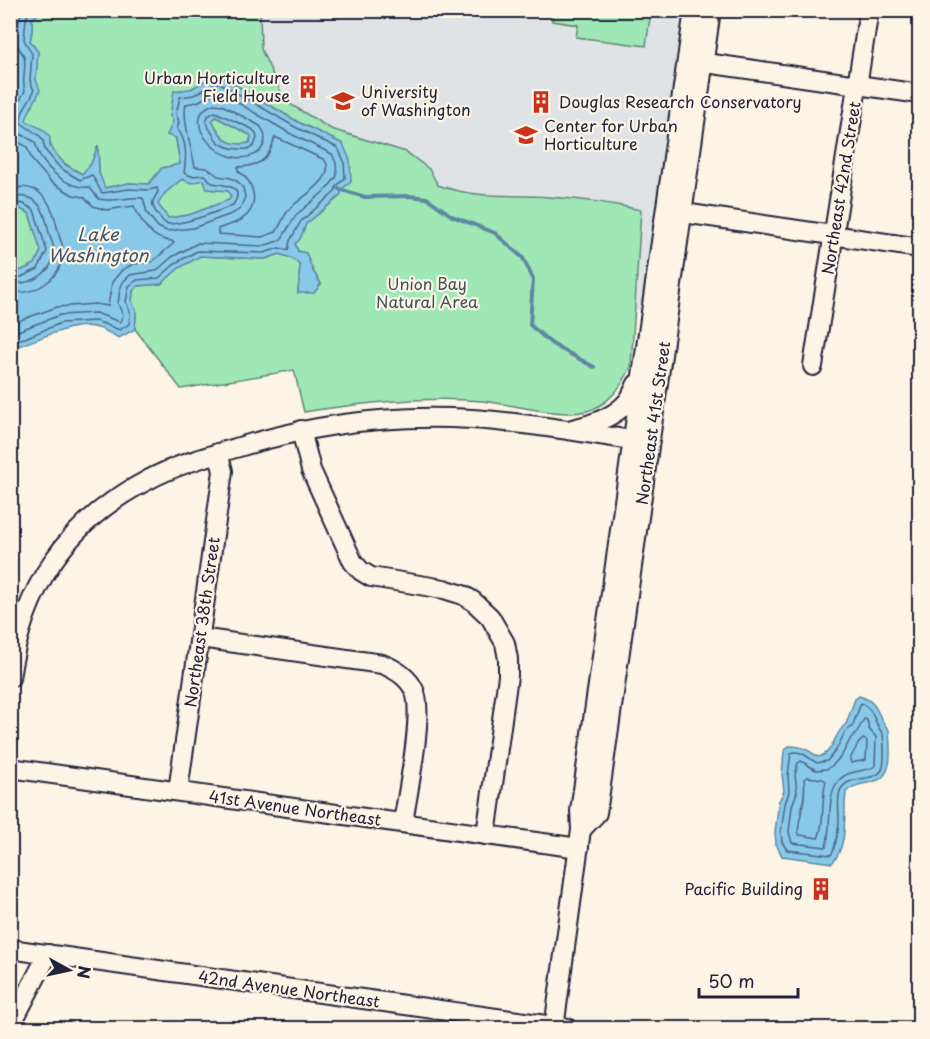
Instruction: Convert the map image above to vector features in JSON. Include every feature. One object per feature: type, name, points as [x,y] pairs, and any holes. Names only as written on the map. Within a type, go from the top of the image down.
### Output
[{"type":"street","name":"Northeast 41st Street","points":[[580,839],[597,813],[651,443],[674,211],[695,61],[694,10]]},
{"type":"street","name":"Northeast 41st Street","points":[[695,61],[711,10]]},
{"type":"street","name":"Northeast 42nd Street","points":[[813,366],[869,10]]},
{"type":"street","points":[[695,61],[920,94]]},
{"type":"street","name":"Northeast 41st Street","points":[[558,1028],[580,839],[580,811],[631,440],[640,379],[674,211]]},
{"type":"street","points":[[674,211],[920,248]]},
{"type":"street","points":[[564,431],[586,426],[617,410],[628,401],[640,379]]},
{"type":"street","points":[[10,678],[17,638],[33,593],[57,554],[93,516],[115,499],[146,480],[171,469],[218,453],[301,430],[359,422],[420,418],[480,420],[651,443]]},
{"type":"street","points":[[301,430],[311,470],[349,554],[361,571],[383,580],[444,589],[463,595],[482,608],[490,617],[505,643],[508,676],[486,835]]},
{"type":"street","name":"Northeast 38th Street","points":[[178,791],[223,471],[218,453]]},
{"type":"street","points":[[200,638],[382,664],[392,668],[409,681],[414,690],[419,712],[403,824]]},
{"type":"street","name":"41st Avenue Northeast","points":[[10,768],[486,835],[580,839]]},
{"type":"street","name":"42nd Avenue Northeast","points":[[10,950],[558,1028]]},
{"type":"street","points":[[10,1027],[48,954]]},
{"type":"shaded area","name":"University of Washington","points":[[11,11],[690,11],[643,311],[11,222]]},
{"type":"green space","name":"Union Bay Natural Area","points":[[36,11],[260,11],[261,49],[285,101],[331,129],[406,152],[429,169],[438,185],[479,194],[573,199],[641,210],[631,367],[623,381],[608,400],[595,408],[576,413],[549,412],[482,401],[437,399],[370,403],[304,412],[294,370],[181,389],[135,329],[133,291],[138,286],[161,284],[179,268],[200,256],[265,259],[280,254],[293,259],[300,265],[298,293],[321,284],[306,254],[298,251],[295,244],[306,224],[340,196],[343,144],[298,122],[218,74],[191,89],[174,91],[173,122],[180,164],[162,168],[149,184],[129,183],[104,188],[99,173],[98,147],[91,164],[82,174],[60,160],[52,150],[49,137],[26,121],[27,113],[33,106],[38,52],[30,41],[32,19],[37,14]]},
{"type":"green space","points":[[553,11],[651,11],[646,46],[576,37],[578,25],[552,21]]},
{"type":"green space","points":[[216,117],[251,136],[249,143],[235,144],[226,140],[212,120]]},
{"type":"green space","points":[[182,179],[191,182],[204,180],[207,189],[228,191],[231,197],[229,200],[189,215],[168,218],[157,204],[165,193]]},
{"type":"green space","points":[[20,209],[29,213],[41,251],[35,264],[20,271],[11,270],[11,212]]},
{"type":"water","name":"Lake Washington","points":[[11,10],[36,11],[38,14],[32,19],[30,41],[38,52],[36,80],[40,90],[26,121],[44,130],[50,137],[50,146],[64,164],[82,174],[91,164],[98,145],[99,173],[105,188],[129,183],[149,184],[162,168],[180,164],[176,138],[167,135],[173,122],[170,116],[174,91],[191,89],[217,74],[298,122],[343,144],[350,160],[351,182],[342,189],[340,196],[306,224],[300,239],[295,244],[298,251],[306,253],[321,284],[314,293],[298,293],[300,265],[293,259],[280,254],[265,259],[200,256],[179,268],[161,284],[138,286],[133,291],[132,302],[136,310],[135,329],[119,338],[98,328],[77,327],[11,348],[11,270],[20,271],[35,264],[41,251],[29,213],[20,209],[11,212]],"holes":[[[216,117],[251,136],[250,143],[231,143],[222,137],[212,121]],[[182,179],[191,183],[204,180],[207,189],[228,191],[231,197],[229,200],[189,215],[168,218],[158,204],[165,193]]]},
{"type":"water","points":[[859,696],[875,706],[889,730],[888,769],[879,779],[855,786],[846,792],[843,838],[832,863],[782,856],[776,844],[775,832],[779,801],[784,791],[782,774],[784,751],[789,746],[797,746],[818,757],[823,755],[846,724],[855,699]]},
{"type":"waterway","points":[[339,189],[365,197],[427,198],[452,216],[495,233],[523,258],[533,279],[530,325],[552,344],[594,367]]},
{"type":"place","name":"Urban Horticulture Field House","points":[[308,87]]},
{"type":"place","name":"University of Washington","points":[[343,101]]},
{"type":"place","name":"Douglas Research Conservatory","points":[[541,102]]},
{"type":"place","name":"Center for Urban Horticulture","points":[[526,135]]},
{"type":"place","name":"Pacific Building","points":[[821,889]]}]
